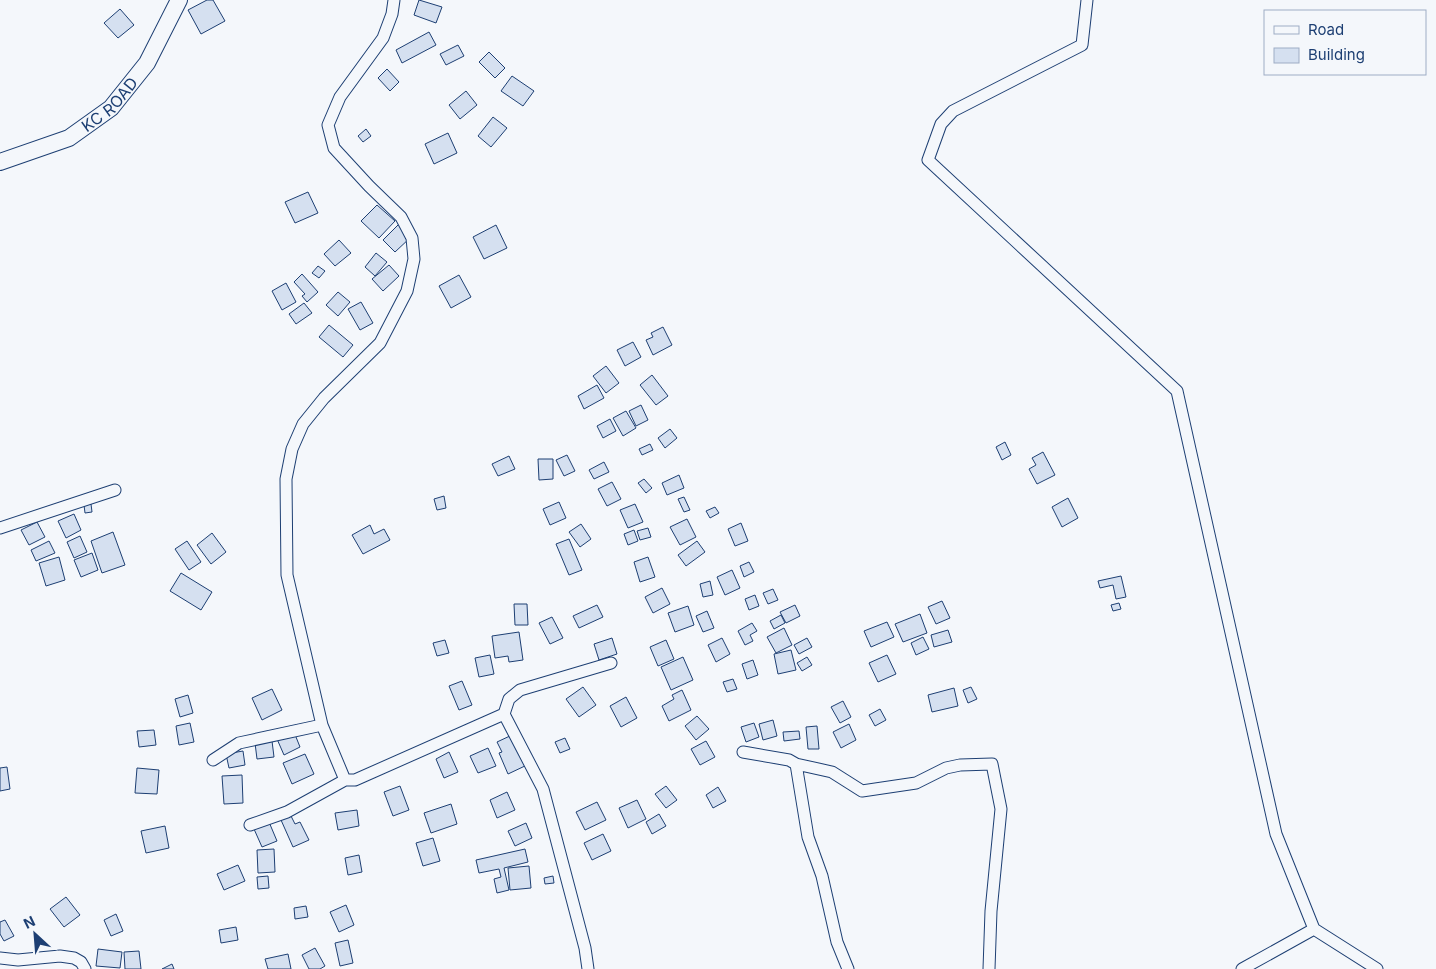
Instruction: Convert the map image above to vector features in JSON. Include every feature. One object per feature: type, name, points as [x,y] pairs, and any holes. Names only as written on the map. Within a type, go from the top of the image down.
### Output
[{"type":"main road","name":"KC ROAD","points":[[0,162],[69,138],[111,108],[147,63],[179,0]]},
{"type":"street","points":[[345,780],[322,725],[287,575],[286,479],[292,449],[303,424],[324,398],[380,343],[407,290],[414,259],[412,238],[402,217],[368,186],[334,148],[328,125],[340,97],[383,38],[392,14],[394,0]]},
{"type":"street","points":[[1087,0],[1082,45],[953,111],[941,124],[928,160],[1177,391],[1276,834],[1314,929],[1377,969]]},
{"type":"street","points":[[0,528],[116,490]]},
{"type":"street","points":[[588,969],[585,948],[544,789],[504,714],[509,699],[520,690],[611,663]]},
{"type":"street","points":[[250,825],[287,812],[345,780],[355,780],[504,714]]},
{"type":"street","points":[[213,760],[239,743],[322,725]]},
{"type":"street","points":[[744,752],[789,760],[796,764],[832,772],[862,791],[916,783],[946,768],[960,765],[992,764],[1002,809],[991,911],[989,969]]},
{"type":"street","points":[[796,764],[808,837],[822,876],[837,942],[848,969]]},
{"type":"street","points":[[1242,969],[1314,929]]},
{"type":"street","points":[[0,958],[18,960],[60,956],[74,958],[82,962],[85,969]]},
{"type":"building","points":[[207,0],[213,0],[225,21],[201,34],[188,10]]},
{"type":"building","points":[[419,0],[442,7],[436,23],[414,15]]},
{"type":"building","points":[[120,9],[134,25],[118,38],[104,23]]},
{"type":"building","points":[[429,32],[436,45],[402,63],[396,50]]},
{"type":"building","points":[[458,45],[464,56],[446,65],[440,54]]},
{"type":"building","points":[[489,52],[505,68],[495,78],[479,62]]},
{"type":"building","points":[[387,69],[399,82],[390,91],[378,78]]},
{"type":"building","points":[[512,76],[534,91],[523,106],[501,91]]},
{"type":"building","points":[[466,91],[477,105],[460,119],[449,105]]},
{"type":"building","points":[[493,117],[507,128],[491,147],[478,136]]},
{"type":"building","points":[[366,129],[371,136],[363,142],[358,136]]},
{"type":"building","points":[[448,133],[457,153],[434,164],[425,144]]},
{"type":"building","points":[[308,192],[318,213],[295,223],[285,202]]},
{"type":"building","points":[[377,205],[395,221],[379,238],[361,221]]},
{"type":"building","points":[[399,224],[411,237],[395,252],[383,240]]},
{"type":"building","points":[[496,225],[507,248],[484,259],[473,237]]},
{"type":"building","points":[[339,240],[351,253],[335,266],[324,254]]},
{"type":"building","points":[[376,253],[387,262],[375,276],[365,267]]},
{"type":"building","points":[[389,265],[399,276],[383,291],[372,279]]},
{"type":"building","points":[[318,266],[325,271],[319,278],[312,273]]},
{"type":"building","points":[[302,274],[318,292],[307,302],[302,296],[305,294],[294,282]]},
{"type":"building","points":[[459,275],[471,297],[451,308],[439,286]]},
{"type":"building","points":[[286,283],[296,302],[282,310],[272,291]]},
{"type":"building","points":[[338,292],[350,302],[338,316],[326,305]]},
{"type":"building","points":[[361,302],[373,323],[360,330],[348,309]]},
{"type":"building","points":[[304,303],[312,313],[296,324],[289,314]]},
{"type":"building","points":[[329,325],[353,345],[343,357],[319,337]]},
{"type":"building","points":[[663,327],[672,345],[653,355],[646,340],[653,337],[651,333]]},
{"type":"building","points":[[633,342],[641,357],[625,366],[617,350]]},
{"type":"building","points":[[606,366],[619,383],[606,393],[593,376]]},
{"type":"building","points":[[652,375],[668,396],[656,405],[640,385]]},
{"type":"building","points":[[597,385],[604,398],[584,409],[578,396]]},
{"type":"building","points":[[641,405],[648,420],[636,426],[629,411]]},
{"type":"building","points":[[626,411],[636,428],[623,436],[613,418]]},
{"type":"building","points":[[610,419],[616,431],[603,438],[597,426]]},
{"type":"building","points":[[670,429],[677,438],[665,448],[658,438]]},
{"type":"building","points":[[1005,442],[1011,455],[1002,460],[996,447]]},
{"type":"building","points":[[650,444],[653,450],[642,455],[639,449]]},
{"type":"building","points":[[1043,452],[1055,475],[1037,484],[1029,469],[1036,465],[1032,458]]},
{"type":"building","points":[[567,455],[575,471],[564,476],[556,460]]},
{"type":"building","points":[[509,456],[515,469],[498,476],[492,464]]},
{"type":"building","points":[[538,459],[553,459],[553,479],[539,480]]},
{"type":"building","points":[[604,462],[609,472],[594,479],[589,470]]},
{"type":"building","points":[[679,475],[684,488],[667,495],[662,483]]},
{"type":"building","points":[[644,479],[652,488],[646,493],[638,483]]},
{"type":"building","points":[[612,482],[621,499],[607,506],[598,489]]},
{"type":"building","points":[[444,496],[446,508],[437,510],[434,499]]},
{"type":"building","points":[[684,497],[690,510],[684,512],[678,499]]},
{"type":"building","points":[[1068,498],[1078,518],[1062,527],[1052,507]]},
{"type":"building","points":[[559,502],[566,518],[550,525],[543,509]]},
{"type":"building","points":[[91,504],[92,512],[85,513],[84,505]]},
{"type":"building","points":[[635,504],[643,522],[628,528],[620,510]]},
{"type":"building","points":[[715,507],[719,513],[710,518],[706,511]]},
{"type":"building","points":[[74,514],[81,530],[66,538],[58,521]]},
{"type":"building","points":[[687,519],[696,537],[680,545],[670,527]]},
{"type":"building","points":[[37,522],[45,537],[29,545],[21,530]]},
{"type":"building","points":[[741,523],[748,541],[735,546],[728,529]]},
{"type":"building","points":[[581,524],[591,539],[580,547],[569,532]]},
{"type":"building","points":[[370,525],[374,534],[384,529],[390,540],[363,554],[352,535]]},
{"type":"building","points":[[648,528],[651,537],[640,540],[637,531]]},
{"type":"building","points":[[634,530],[638,541],[628,545],[624,534]]},
{"type":"building","points":[[113,532],[125,565],[102,573],[91,541]]},
{"type":"building","points":[[212,533],[226,552],[211,564],[197,545]]},
{"type":"building","points":[[80,536],[87,552],[74,558],[67,542]]},
{"type":"building","points":[[569,539],[582,570],[569,575],[556,544]]},
{"type":"building","points":[[49,541],[55,553],[36,561],[31,550]]},
{"type":"building","points":[[187,541],[201,562],[189,570],[175,549]]},
{"type":"building","points":[[697,541],[705,552],[686,566],[678,555]]},
{"type":"building","points":[[92,553],[98,570],[81,577],[74,560]]},
{"type":"building","points":[[59,557],[65,580],[46,586],[39,563]]},
{"type":"building","points":[[648,557],[655,577],[640,582],[634,562]]},
{"type":"building","points":[[749,562],[754,572],[744,577],[740,566]]},
{"type":"building","points":[[732,570],[740,588],[725,595],[717,577]]},
{"type":"building","points":[[181,573],[212,592],[201,610],[170,591]]},
{"type":"building","points":[[1121,576],[1126,597],[1116,599],[1113,585],[1100,588],[1098,581]]},
{"type":"building","points":[[710,581],[713,595],[703,597],[700,584]]},
{"type":"building","points":[[662,588],[670,604],[653,613],[645,597]]},
{"type":"building","points":[[773,589],[778,600],[768,604],[763,593]]},
{"type":"building","points":[[755,595],[759,606],[749,610],[745,599]]},
{"type":"building","points":[[942,601],[950,618],[936,624],[928,607]]},
{"type":"building","points":[[1119,603],[1121,609],[1113,611],[1111,605]]},
{"type":"building","points":[[514,604],[527,604],[528,625],[515,625]]},
{"type":"building","points":[[597,605],[603,617],[579,628],[573,616]]},
{"type":"building","points":[[795,605],[800,616],[786,623],[780,612]]},
{"type":"building","points":[[688,606],[694,625],[675,632],[668,613]]},
{"type":"building","points":[[707,611],[714,628],[703,632],[696,616]]},
{"type":"building","points":[[920,614],[927,633],[903,642],[895,624]]},
{"type":"building","points":[[781,615],[785,623],[774,629],[770,621]]},
{"type":"building","points":[[552,617],[563,638],[550,644],[539,623]]},
{"type":"building","points":[[887,622],[894,637],[871,647],[864,631]]},
{"type":"building","points":[[752,623],[757,631],[750,635],[753,641],[745,645],[738,631]]},
{"type":"building","points":[[784,628],[792,645],[776,653],[767,637]]},
{"type":"building","points":[[948,630],[952,642],[934,647],[931,635]]},
{"type":"building","points":[[519,632],[523,660],[509,662],[508,656],[495,658],[492,636]]},
{"type":"building","points":[[923,637],[929,649],[916,655],[911,643]]},
{"type":"building","points":[[612,638],[617,654],[599,660],[594,644]]},
{"type":"building","points":[[722,638],[730,654],[716,662],[708,645]]},
{"type":"building","points":[[807,638],[812,647],[799,654],[794,645]]},
{"type":"building","points":[[445,640],[449,653],[437,656],[433,643]]},
{"type":"building","points":[[666,640],[674,659],[658,666],[650,647]]},
{"type":"building","points":[[791,650],[796,670],[778,674],[774,654]]},
{"type":"building","points":[[490,655],[494,674],[479,677],[475,658]]},
{"type":"building","points":[[887,655],[896,674],[878,682],[869,663]]},
{"type":"building","points":[[683,657],[693,680],[671,690],[661,667]]},
{"type":"building","points":[[807,657],[812,665],[802,671],[797,663]]},
{"type":"building","points":[[753,660],[758,675],[747,679],[742,664]]},
{"type":"building","points":[[733,679],[737,689],[727,692],[723,682]]},
{"type":"building","points":[[462,681],[472,705],[459,710],[449,686]]},
{"type":"building","points":[[583,687],[596,705],[579,717],[566,699]]},
{"type":"building","points":[[971,687],[977,699],[968,703],[963,690]]},
{"type":"building","points":[[954,688],[958,706],[932,712],[928,695]]},
{"type":"building","points":[[272,689],[282,710],[262,720],[252,698]]},
{"type":"building","points":[[682,690],[691,710],[669,721],[662,706],[674,699],[672,695]]},
{"type":"building","points":[[188,695],[193,713],[180,717],[175,699]]},
{"type":"building","points":[[626,697],[637,718],[621,727],[610,706]]},
{"type":"building","points":[[843,701],[851,717],[840,723],[831,707]]},
{"type":"building","points":[[880,709],[886,720],[875,726],[869,715]]},
{"type":"building","points":[[697,716],[709,729],[696,740],[685,726]]},
{"type":"building","points":[[773,720],[777,736],[763,740],[759,724]]},
{"type":"building","points":[[190,723],[194,742],[179,745],[176,726]]},
{"type":"building","points":[[754,723],[759,737],[746,742],[741,727]]},
{"type":"building","points":[[849,724],[856,740],[841,748],[833,732]]},
{"type":"building","points":[[817,726],[819,749],[808,749],[806,727]]},
{"type":"building","points":[[154,730],[156,745],[139,747],[137,731]]},
{"type":"building","points":[[799,731],[800,739],[784,741],[783,732]]},
{"type":"building","points":[[294,732],[300,747],[284,755],[277,739]]},
{"type":"building","points":[[512,735],[527,765],[508,774],[499,753],[502,752],[497,742]]},
{"type":"building","points":[[565,738],[570,749],[560,753],[555,742]]},
{"type":"building","points":[[272,741],[274,757],[257,759],[255,743]]},
{"type":"building","points":[[706,741],[715,757],[700,765],[691,749]]},
{"type":"building","points":[[488,748],[496,766],[478,773],[470,756]]},
{"type":"building","points":[[243,751],[245,765],[229,768],[226,754]]},
{"type":"building","points":[[449,752],[458,772],[444,778],[436,759]]},
{"type":"building","points":[[305,754],[314,774],[292,784],[283,763]]},
{"type":"building","points":[[7,767],[10,789],[0,791],[0,768]]},
{"type":"building","points":[[137,768],[159,770],[157,794],[135,793]]},
{"type":"building","points":[[242,775],[243,803],[224,804],[222,776]]},
{"type":"building","points":[[400,786],[409,810],[393,816],[384,792]]},
{"type":"building","points":[[666,786],[677,800],[666,808],[655,794]]},
{"type":"building","points":[[718,787],[726,801],[713,808],[706,795]]},
{"type":"building","points":[[507,792],[515,810],[497,818],[490,800]]},
{"type":"building","points":[[637,800],[646,819],[628,828],[619,808]]},
{"type":"building","points":[[597,802],[606,820],[585,830],[576,812]]},
{"type":"building","points":[[451,804],[457,824],[431,833],[424,813]]},
{"type":"building","points":[[357,810],[359,826],[338,830],[335,813]]},
{"type":"building","points":[[659,814],[666,826],[652,834],[646,822]]},
{"type":"building","points":[[291,816],[295,824],[300,822],[309,840],[293,847],[281,820]]},
{"type":"building","points":[[269,822],[277,841],[262,847],[254,829]]},
{"type":"building","points":[[526,823],[532,838],[515,846],[508,831]]},
{"type":"building","points":[[165,826],[169,848],[146,853],[141,831]]},
{"type":"building","points":[[603,834],[611,851],[592,860],[584,843]]},
{"type":"building","points":[[433,838],[440,861],[423,866],[416,843]]},
{"type":"building","points":[[274,849],[275,872],[258,873],[257,850]]},
{"type":"building","points":[[525,849],[528,862],[504,868],[509,890],[497,893],[494,879],[501,877],[499,869],[479,873],[476,860]]},
{"type":"building","points":[[359,855],[362,872],[348,875],[345,858]]},
{"type":"building","points":[[238,865],[245,881],[224,890],[217,874]]},
{"type":"building","points":[[529,866],[531,888],[510,890],[508,868]]},
{"type":"building","points":[[268,876],[269,888],[258,889],[257,877]]},
{"type":"building","points":[[553,876],[554,883],[545,884],[544,878]]},
{"type":"building","points":[[66,897],[80,915],[64,927],[50,909]]},
{"type":"building","points":[[346,905],[354,925],[339,932],[330,912]]},
{"type":"building","points":[[306,906],[308,917],[295,919],[294,908]]},
{"type":"building","points":[[116,914],[123,931],[111,936],[104,920]]},
{"type":"building","points":[[5,920],[14,936],[4,941],[0,934],[0,922]]},
{"type":"building","points":[[236,927],[238,940],[221,943],[219,930]]},
{"type":"building","points":[[348,940],[353,963],[340,966],[335,943]]},
{"type":"building","points":[[315,948],[325,966],[320,969],[309,969],[302,955]]},
{"type":"building","points":[[98,949],[122,952],[120,968],[96,966]]},
{"type":"building","points":[[139,951],[141,969],[125,969],[124,952]]},
{"type":"building","points":[[288,954],[291,969],[268,969],[265,959]]},
{"type":"building","points":[[172,964],[174,969],[162,969]]}]
